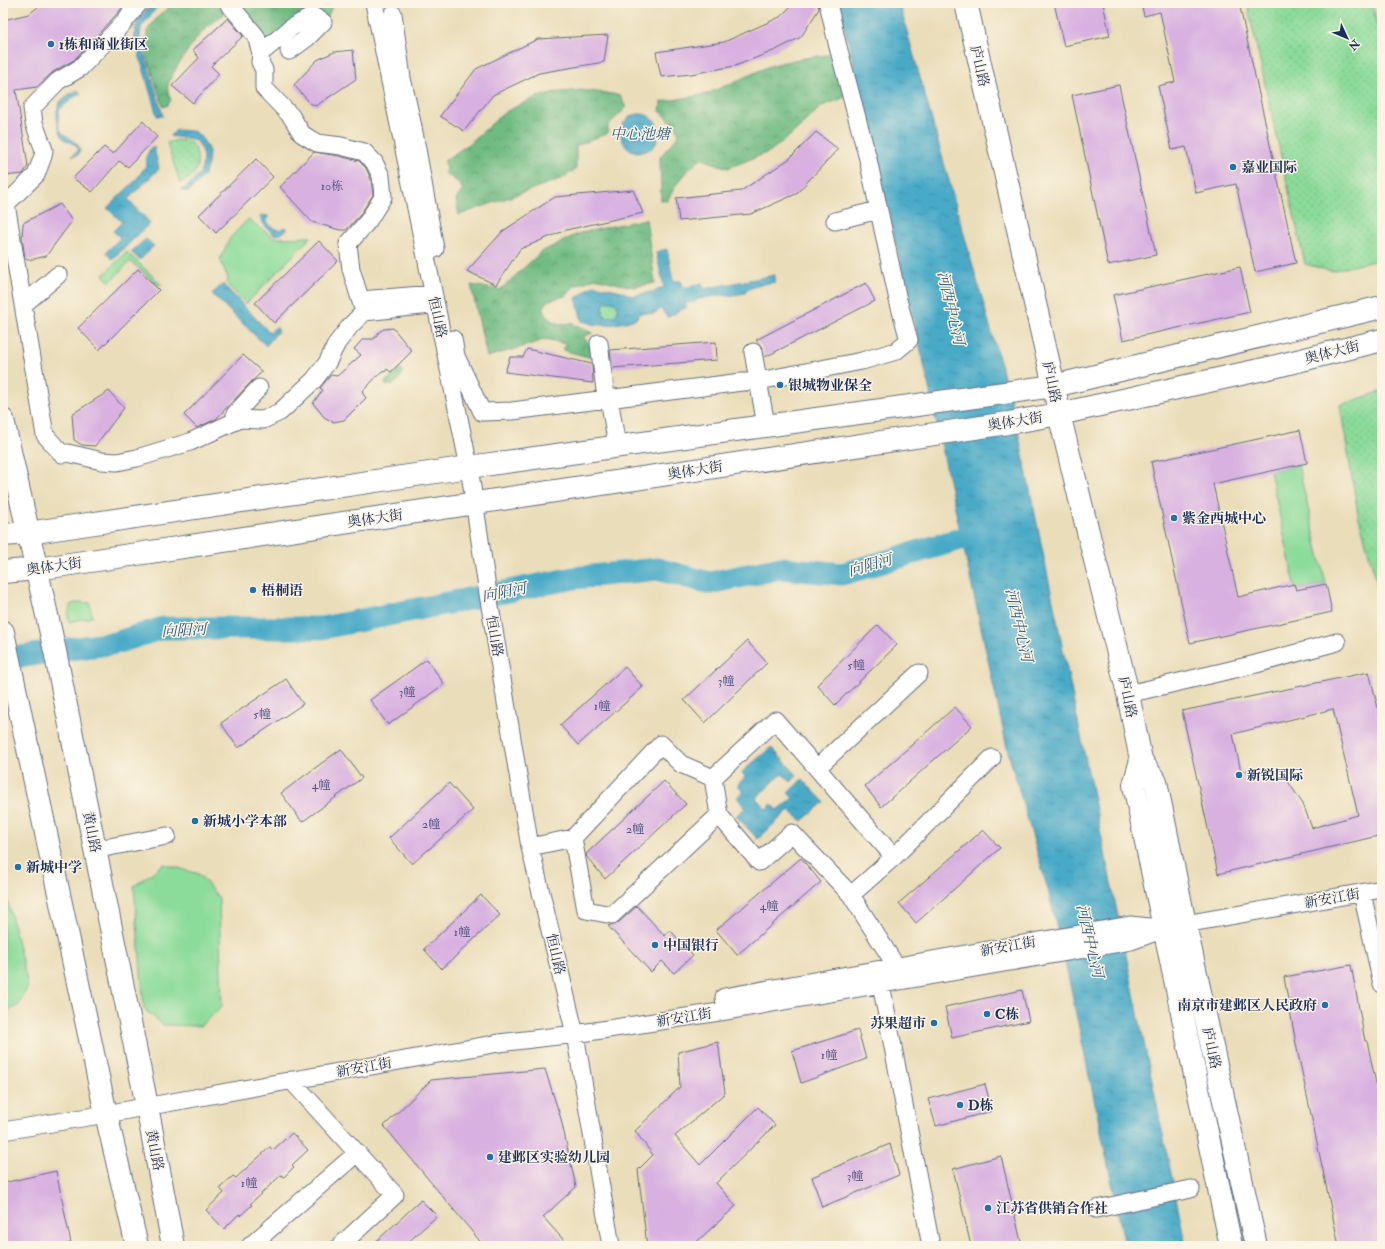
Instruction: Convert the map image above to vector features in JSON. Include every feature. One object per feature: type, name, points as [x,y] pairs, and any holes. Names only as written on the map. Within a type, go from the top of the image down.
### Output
[{"type":"main road","name":"庐山路","points":[[966,3],[1054,386],[1059,414],[1128,694],[1141,760],[1156,782],[1185,924],[1256,1246]]},
{"type":"main road","name":"奥体大街","points":[[3,535],[28,533],[617,446],[1054,386],[1382,307]]},
{"type":"main road","name":"奥体大街","points":[[3,572],[474,504],[1008,423],[1059,414],[1382,340]]},
{"type":"main road","name":"黄山路","points":[[3,420],[56,658],[147,1106],[173,1246]]},
{"type":"main road","points":[[3,632],[106,1114],[137,1246]]},
{"type":"main road","name":"庐山路","points":[[1141,760],[1134,785],[1231,1246]]},
{"type":"street","points":[[139,3],[124,22],[80,68],[58,81],[32,108],[34,123],[44,150],[43,156],[36,175],[6,204],[45,435],[62,454],[68,453],[102,461],[117,462],[137,458],[190,442],[240,419],[263,420],[280,412],[314,380],[327,363],[337,344],[351,325],[362,306],[351,269],[348,244],[368,221],[383,197],[381,176],[374,162],[364,152],[347,147],[317,143],[302,134],[291,116],[264,88],[264,70],[260,62],[261,53],[256,36],[228,3]]},
{"type":"street","name":"恒山路","points":[[374,3],[469,467],[530,847],[574,1034],[610,1246]]},
{"type":"street","points":[[393,14],[402,78],[413,127],[447,317],[456,356],[482,412],[512,411],[607,398],[759,381],[862,361],[896,351],[909,340],[898,300],[868,159],[837,43],[828,3]]},
{"type":"street","points":[[261,53],[292,27],[313,16],[323,22],[307,38],[289,51]]},
{"type":"street","points":[[835,221],[878,210]]},
{"type":"street","points":[[23,305],[58,275]]},
{"type":"street","points":[[362,306],[434,299]]},
{"type":"street","points":[[599,343],[607,398],[617,446]]},
{"type":"street","points":[[753,352],[766,425]]},
{"type":"street","points":[[240,419],[235,414],[259,388]]},
{"type":"street","points":[[1128,694],[1256,664],[1337,642]]},
{"type":"street","points":[[817,768],[919,673]]},
{"type":"street","points":[[713,778],[775,720],[894,857]]},
{"type":"street","points":[[530,847],[573,838],[661,744],[681,764],[713,778]]},
{"type":"street","points":[[851,895],[894,857],[992,758]]},
{"type":"street","points":[[713,778],[719,815],[759,862],[792,833],[851,895],[896,966]]},
{"type":"street","points":[[573,838],[586,910],[612,915],[719,815]]},
{"type":"street","points":[[95,848],[109,847],[167,836]]},
{"type":"street","name":"新安江街","points":[[726,1011],[724,996],[896,966],[1041,948],[1130,933],[1164,929],[1382,889]]},
{"type":"street","points":[[1362,893],[1382,984]]},
{"type":"street","name":"新安江街","points":[[3,1131],[106,1114],[500,1043],[574,1034],[726,1011],[881,984],[1041,948]]},
{"type":"street","points":[[881,984],[931,1246]]},
{"type":"street","points":[[291,1080],[395,1195],[340,1246]]},
{"type":"street","points":[[250,1246],[357,1153]]},
{"type":"street","points":[[1103,1207],[1191,1189]]},
{"type":"green space","points":[[176,3],[208,4],[220,7],[225,11],[224,14],[212,22],[204,30],[180,62],[168,85],[171,100],[168,105],[163,107],[147,57],[147,31],[160,14]]},
{"type":"green space","points":[[232,3],[331,3],[333,5],[325,22],[311,14],[263,48]]},
{"type":"green space","points":[[1247,3],[1372,3],[1382,47],[1382,259],[1331,271],[1305,264]]},
{"type":"green space","points":[[832,54],[846,97],[822,106],[791,135],[769,152],[728,168],[702,159],[686,172],[667,201],[661,200],[660,157],[679,135],[676,126],[660,111],[661,102],[707,94],[772,65],[798,59]]},
{"type":"green space","points":[[581,90],[620,95],[626,108],[608,125],[608,133],[576,146],[576,169],[563,178],[459,215],[456,199],[463,190],[458,182],[446,174],[445,160],[469,144],[505,112],[534,98],[551,93]]},
{"type":"green space","points":[[177,140],[188,141],[197,153],[197,167],[195,172],[189,179],[180,183],[167,143]]},
{"type":"green space","points":[[248,219],[274,238],[311,237],[246,304],[227,284],[228,278],[220,259],[230,238]]},
{"type":"green space","points":[[646,219],[655,283],[633,287],[595,278],[575,286],[565,296],[547,301],[543,310],[549,319],[559,324],[571,323],[592,333],[583,337],[596,351],[596,359],[563,350],[565,344],[546,339],[487,357],[471,285],[500,290],[541,252],[580,233]]},
{"type":"green space","points":[[127,252],[162,285],[160,287],[130,261],[110,282],[103,275]]},
{"type":"green space","points":[[610,301],[616,303],[618,309],[616,315],[610,317],[604,315],[602,309],[604,303]]},
{"type":"green space","points":[[399,369],[403,371],[397,382],[392,385],[386,385],[385,382]]},
{"type":"green space","points":[[1382,391],[1382,602],[1358,514],[1340,405]]},
{"type":"green space","points":[[1298,465],[1326,584],[1296,590],[1270,471]]},
{"type":"green space","points":[[81,602],[90,603],[92,617],[69,622],[68,614],[71,604]]},
{"type":"green space","points":[[164,864],[199,874],[219,898],[222,1007],[200,1026],[163,1025],[144,1009],[134,886]]},
{"type":"green space","points":[[3,881],[28,986],[19,1005],[3,1014]]},
{"type":"water","points":[[154,3],[163,3],[159,5],[141,27],[140,39],[163,116],[157,116],[135,40],[135,28],[139,19]]},
{"type":"water","name":"河西中心河","points":[[839,3],[899,3],[1014,412],[1186,1246],[1125,1246],[1067,971],[1048,890],[1007,748],[923,360]]},
{"type":"water","points":[[78,90],[81,94],[74,97],[59,110],[59,127],[63,133],[76,143],[80,150],[78,155],[72,156],[78,151],[78,148],[75,144],[63,138],[59,129],[57,113],[59,104],[62,100],[67,95]]},
{"type":"water","name":"中心池塘","points":[[636,114],[644,114],[651,117],[656,122],[659,133],[656,144],[651,149],[644,152],[636,152],[629,149],[624,144],[621,137],[621,129],[624,122],[629,117]]},
{"type":"water","points":[[176,130],[192,131],[197,133],[209,151],[208,164],[204,176],[188,192],[181,190],[201,171],[203,163],[202,154],[200,145],[194,140],[170,136]]},
{"type":"water","points":[[151,147],[154,147],[159,169],[128,199],[150,223],[112,260],[106,252],[120,238],[113,231],[122,222],[107,208],[136,180],[147,164],[146,157]]},
{"type":"water","points":[[260,216],[268,216],[267,222],[275,229],[282,229],[284,227],[288,229],[281,234],[274,235],[261,220]]},
{"type":"water","points":[[146,239],[154,246],[140,260],[131,252]]},
{"type":"water","points":[[667,249],[673,281],[681,281],[683,288],[702,283],[704,289],[775,275],[775,282],[759,285],[749,289],[745,293],[698,299],[695,302],[686,303],[686,308],[667,317],[661,309],[653,314],[640,313],[636,319],[609,325],[582,321],[576,298],[594,285],[622,291],[632,296],[656,291],[664,287],[656,252]],"holes":[[[606,302],[614,302],[618,307],[617,312],[615,316],[607,317],[603,314],[603,306]]]},
{"type":"water","points":[[223,284],[267,330],[270,332],[276,327],[279,330],[266,346],[212,294]]},
{"type":"water","points":[[771,747],[797,775],[791,782],[782,774],[756,798],[766,809],[772,804],[778,810],[793,798],[788,793],[802,779],[824,802],[802,821],[789,810],[758,839],[736,816],[745,808],[737,797],[743,793],[738,784],[745,777],[742,772]]},
{"type":"building","name":"1栋和商业街区","points":[[43,3],[126,3],[74,60],[53,72],[37,87],[16,90],[28,166],[23,174],[3,176],[3,20],[29,14]]},
{"type":"building","points":[[794,3],[818,3],[819,9],[801,37],[776,50],[735,66],[691,74],[661,77],[656,52],[724,42],[780,17]]},
{"type":"building","points":[[1054,3],[1103,3],[1110,36],[1064,46]]},
{"type":"building","name":"嘉业国际","points":[[1141,3],[1239,3],[1296,263],[1255,272],[1236,184],[1196,193],[1186,147],[1172,150],[1158,86],[1175,82],[1160,12],[1144,16]]},
{"type":"building","points":[[228,18],[243,36],[211,66],[219,74],[193,103],[172,86],[199,58],[193,50]]},
{"type":"building","points":[[608,35],[604,62],[539,73],[493,95],[464,131],[440,116],[476,69],[538,39]]},
{"type":"building","points":[[353,50],[356,79],[316,106],[310,103],[294,85],[317,60],[334,52]]},
{"type":"building","points":[[1119,85],[1156,255],[1108,265],[1072,95]]},
{"type":"building","points":[[143,121],[157,137],[128,167],[119,161],[92,192],[73,178],[104,147],[113,154]]},
{"type":"building","points":[[816,132],[838,149],[796,194],[751,214],[679,221],[676,198],[741,191],[789,159]]},
{"type":"building","points":[[314,152],[359,161],[366,168],[371,179],[373,195],[360,215],[346,230],[340,230],[312,222],[280,187]]},
{"type":"building","points":[[256,159],[273,177],[216,233],[199,215]]},
{"type":"building","points":[[633,190],[643,213],[566,230],[520,249],[496,285],[467,271],[503,231],[555,197]]},
{"type":"building","points":[[60,204],[72,221],[46,256],[30,260],[25,258],[22,238],[23,223]]},
{"type":"building","points":[[319,241],[338,261],[274,323],[255,303]]},
{"type":"building","points":[[1240,267],[1250,312],[1123,340],[1113,295]]},
{"type":"building","points":[[138,269],[159,290],[99,350],[78,328]]},
{"type":"building","points":[[866,283],[875,301],[765,357],[761,346],[756,340]]},
{"type":"building","points":[[393,328],[412,351],[391,372],[387,369],[385,372],[382,371],[362,392],[366,398],[344,420],[333,422],[324,417],[313,403],[323,390],[320,388],[331,375],[337,376],[361,355],[354,349],[363,339],[374,339],[379,332],[384,329]]},
{"type":"building","points":[[716,342],[717,360],[612,368],[610,350]]},
{"type":"building","points":[[527,349],[592,364],[593,383],[505,372],[510,357],[523,357]]},
{"type":"building","points":[[243,355],[262,372],[216,419],[197,428],[184,415]]},
{"type":"building","points":[[109,391],[124,408],[95,446],[82,445],[74,440],[72,414]]},
{"type":"building","name":"紫金西城中心","points":[[1300,430],[1307,463],[1213,484],[1238,597],[1294,584],[1296,590],[1326,584],[1332,612],[1190,643],[1151,462]]},
{"type":"building","points":[[878,625],[897,645],[835,705],[817,685]]},
{"type":"building","points":[[747,641],[767,663],[705,723],[684,700]]},
{"type":"building","points":[[427,659],[444,684],[388,725],[370,700]]},
{"type":"building","points":[[625,667],[643,687],[578,745],[560,725]]},
{"type":"building","name":"新锐国际","points":[[1369,672],[1382,724],[1382,835],[1218,874],[1182,711]],"holes":[[[1333,709],[1358,815],[1312,828],[1303,804],[1285,777],[1273,770],[1256,769],[1241,772],[1233,734]]]},
{"type":"building","points":[[286,679],[303,704],[238,748],[221,723]]},
{"type":"building","points":[[955,707],[972,726],[881,807],[865,786]]},
{"type":"building","points":[[341,749],[362,778],[302,822],[281,793]]},
{"type":"building","points":[[664,781],[686,804],[605,879],[586,854]]},
{"type":"building","points":[[449,783],[473,810],[412,864],[389,838]]},
{"type":"building","points":[[983,830],[1000,848],[916,923],[899,903]]},
{"type":"building","points":[[801,858],[821,882],[737,955],[716,930]]},
{"type":"building","points":[[481,895],[500,915],[442,969],[424,949]]},
{"type":"building","name":"中国银行","points":[[637,906],[665,936],[670,930],[693,955],[674,973],[662,961],[651,972],[608,926],[619,922]]},
{"type":"building","points":[[1351,965],[1365,1041],[1367,1041],[1382,1112],[1382,1246],[1339,1246],[1296,1044],[1284,977]]},
{"type":"building","name":"C栋","points":[[1022,990],[1029,1021],[952,1038],[945,1007]]},
{"type":"building","points":[[858,1030],[866,1059],[801,1083],[792,1051]]},
{"type":"building","points":[[718,1042],[725,1093],[675,1136],[700,1165],[758,1107],[775,1125],[716,1183],[736,1206],[692,1246],[647,1246],[638,1170],[653,1155],[635,1131],[680,1087],[678,1052]]},
{"type":"building","name":"建邺区实验幼儿园","points":[[545,1069],[561,1119],[576,1187],[543,1217],[569,1246],[484,1246],[384,1126],[431,1080]]},
{"type":"building","name":"D栋","points":[[985,1084],[992,1111],[936,1126],[928,1099]]},
{"type":"building","points":[[292,1133],[308,1150],[292,1165],[294,1167],[284,1177],[281,1175],[250,1204],[252,1205],[240,1216],[239,1214],[224,1229],[206,1210],[224,1193],[220,1188],[233,1176],[236,1178],[270,1147],[273,1150]]},
{"type":"building","points":[[890,1144],[899,1175],[822,1207],[812,1177]]},
{"type":"building","name":"江苏省供销合作社","points":[[1001,1156],[1022,1246],[971,1246],[953,1169]]},
{"type":"building","points":[[56,1171],[71,1243],[60,1246],[3,1246],[3,1183]]},
{"type":"building","points":[[421,1200],[437,1216],[404,1246],[371,1246]]},
{"type":"waterway","name":"向阳河","points":[[3,660],[115,643],[163,628],[322,628],[574,578],[657,569],[710,583],[781,568],[842,574],[991,530]]},
{"type":"place","name":"1栋和商业街区","points":[[51,44]]},
{"type":"place","name":"嘉业国际","points":[[1233,167]]},
{"type":"place","name":"银城物业保全","points":[[780,385]]},
{"type":"place","name":"紫金西城中心","points":[[1174,518]]},
{"type":"place","name":"梧桐语","points":[[253,590]]},
{"type":"place","name":"新锐国际","points":[[1239,775]]},
{"type":"place","name":"新城小学本部","points":[[195,821]]},
{"type":"place","name":"新城中学","points":[[18,867]]},
{"type":"place","name":"中国银行","points":[[655,945]]},
{"type":"place","name":"南京市建邺区人民政府","points":[[1325,1005]]},
{"type":"place","name":"C栋","points":[[987,1014]]},
{"type":"place","name":"苏果超市","points":[[934,1023]]},
{"type":"place","name":"D栋","points":[[960,1105]]},
{"type":"place","name":"建邺区实验幼儿园","points":[[490,1157]]},
{"type":"place","name":"江苏省供销合作社","points":[[988,1208]]}]
